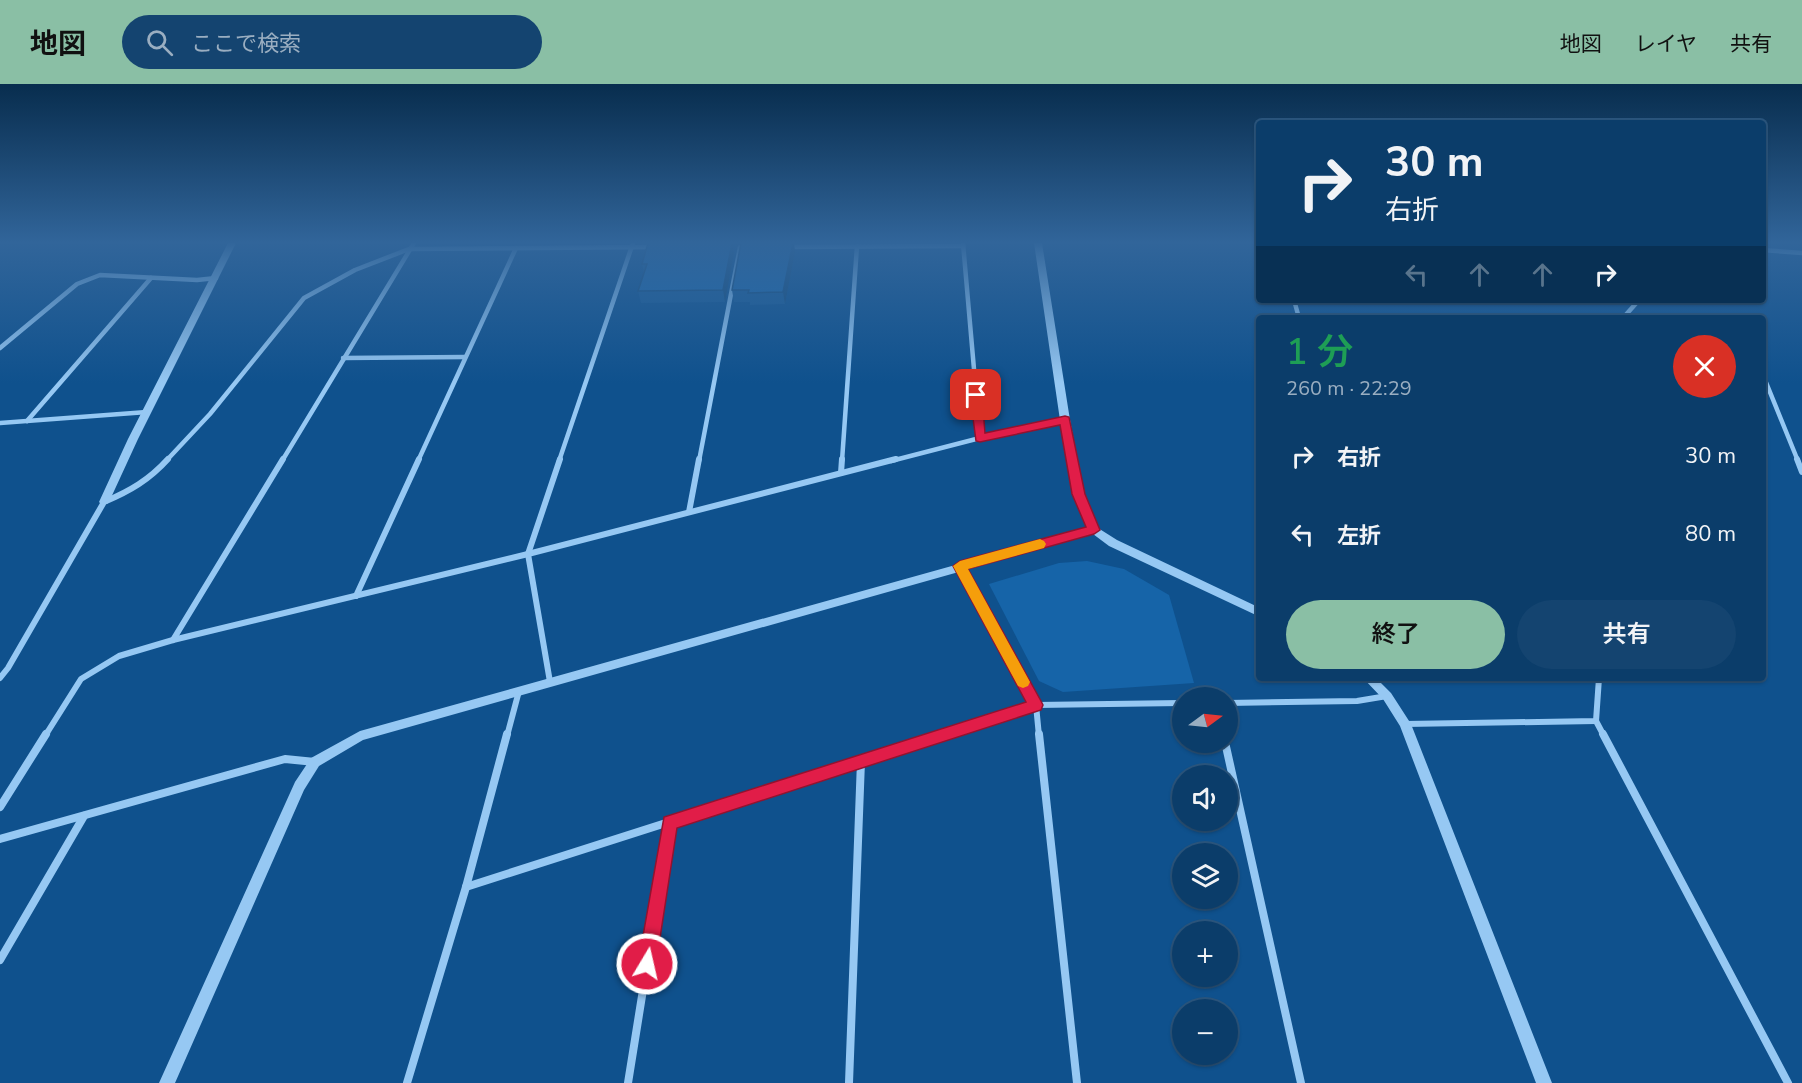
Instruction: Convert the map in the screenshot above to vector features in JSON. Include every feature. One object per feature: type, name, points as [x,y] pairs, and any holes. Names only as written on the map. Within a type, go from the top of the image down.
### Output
[{"type":"street","points":[[0,348],[70,290]]},
{"type":"street","points":[[27,421],[141,290]]},
{"type":"street","points":[[0,678],[8,668],[104,502],[210,290]]},
{"type":"street","points":[[104,502],[133,490],[155,473],[210,414],[304,298],[319,290]]},
{"type":"street","points":[[173,640],[384,290]]},
{"type":"street","points":[[356,596],[497,290]]},
{"type":"street","points":[[550,682],[528,554],[617,290]]},
{"type":"street","points":[[689,512],[732,290]]},
{"type":"street","points":[[841,473],[854,290]]},
{"type":"street","points":[[967,290],[980,438]]},
{"type":"street","points":[[1045,290],[1079,494],[1094,530],[1132,552],[1256,611]]},
{"type":"street","points":[[1626,315],[1636,303]]},
{"type":"street","points":[[343,358],[465,357]]},
{"type":"street","points":[[1766,382],[1802,472]]},
{"type":"street","points":[[0,423],[147,412]]},
{"type":"street","points":[[0,807],[81,679],[119,656],[173,640],[528,554],[980,438],[1065,420]]},
{"type":"street","points":[[1792,446],[1802,448]]},
{"type":"street","points":[[167,1083],[299,786],[315,762],[360,736],[1094,530]]},
{"type":"street","points":[[960,566],[1036,705],[1077,1083]]},
{"type":"street","points":[[1372,681],[1388,696],[1405,724],[1544,1083]]},
{"type":"street","points":[[1599,681],[1596,721],[1788,1083]]},
{"type":"street","points":[[407,1083],[466,887],[519,691]]},
{"type":"street","points":[[1238,703],[1357,701],[1388,696]]},
{"type":"street","points":[[466,887],[1036,705],[1172,703]]},
{"type":"street","points":[[1405,724],[1596,721]]},
{"type":"street","points":[[1227,753],[1301,1083]]},
{"type":"street","points":[[0,839],[285,759],[315,762]]},
{"type":"street","points":[[849,1083],[861,761]]},
{"type":"street","points":[[0,960],[84,816]]},
{"type":"street","points":[[628,1083],[670,822]]},
{"type":"shaded area","points":[[1087,561],[1124,569],[1169,595],[1194,683],[1063,692],[1039,681],[989,584],[1059,563]]},
{"type":"building","points":[[638,290],[723,290],[723,290]]},
{"type":"building","points":[[732,290],[783,290],[783,292],[748,293],[749,290]]},
{"type":"slow traffic","points":[[1023,682],[960,566],[1040,544]]},
{"type":"route","points":[[647,964],[670,822],[1036,705],[960,566],[1094,530],[1079,494],[1065,420],[980,438],[976,395]]}]
